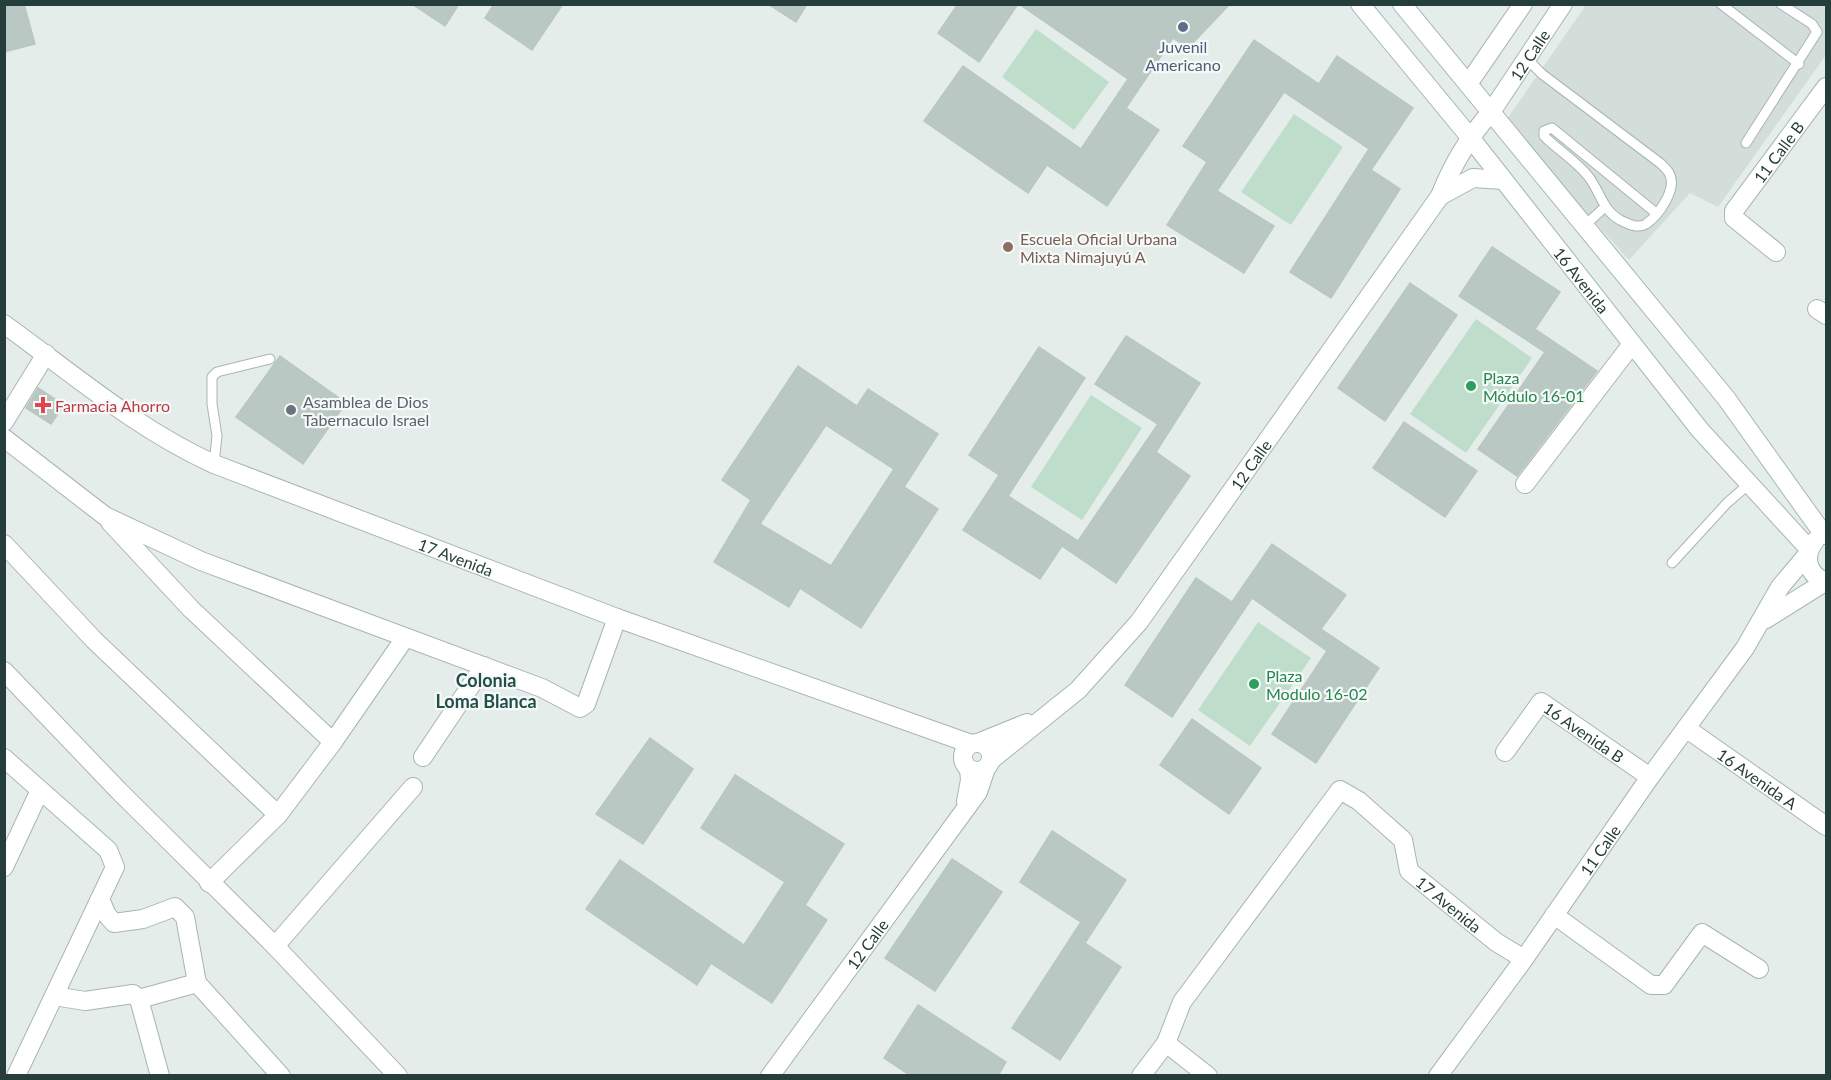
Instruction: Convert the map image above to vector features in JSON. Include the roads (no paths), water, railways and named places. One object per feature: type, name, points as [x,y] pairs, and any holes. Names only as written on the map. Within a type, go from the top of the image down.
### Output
[{"type":"street","name":"16 Avenida","points":[[1360,4],[1469,136],[1700,430],[1808,552],[1811,572],[1826,582]]},
{"type":"street","points":[[1402,4],[1726,398],[1826,534]]},
{"type":"street","points":[[1468,84],[1523,4]]},
{"type":"street","name":"12 Calle","points":[[770,1076],[964,812],[977,756],[1042,717],[1097,671],[1139,622],[1440,196],[1452,166],[1469,136],[1491,112],[1563,4]]},
{"type":"street","name":"11 Calle B","points":[[1776,252],[1734,218],[1734,212],[1820,112],[1827,87]]},
{"type":"street","name":"12 Calle","points":[[1440,196],[1473,178],[1503,180]]},
{"type":"street","name":"17 Avenida","points":[[4,324],[178,448],[214,464],[617,618],[937,732],[977,756]]},
{"type":"street","points":[[1525,484],[1632,344]]},
{"type":"street","points":[[4,422],[46,354]]},
{"type":"street","points":[[4,438],[105,516],[191,609],[333,742]]},
{"type":"street","points":[[105,516],[201,561],[542,688],[580,708],[586,704],[617,618]]},
{"type":"street","name":"11 Calle","points":[[1438,1076],[1524,959],[1650,777],[1745,648],[1780,587],[1813,543],[1826,534]]},
{"type":"street","points":[[4,544],[94,640],[278,815]]},
{"type":"street","name":"11 Calle","points":[[1759,623],[1781,607],[1826,582]]},
{"type":"street","points":[[209,883],[278,815],[333,742],[405,638]]},
{"type":"street","points":[[423,756],[484,666]]},
{"type":"street","points":[[4,671],[209,883],[275,946],[398,1076]]},
{"type":"street","name":"16 Avenida B","points":[[1505,752],[1541,702],[1597,738],[1650,777]]},
{"type":"street","name":"16 Avenida A","points":[[1687,729],[1827,826]]},
{"type":"street","points":[[4,758],[113,858],[116,867],[16,1076]]},
{"type":"street","points":[[275,946],[413,787]]},
{"type":"street","points":[[4,867],[40,790]]},
{"type":"street","name":"17 Avenida","points":[[1166,1043],[1182,1002],[1340,790],[1359,801],[1403,840],[1409,871],[1496,942],[1524,959]]},
{"type":"street","points":[[100,899],[106,915],[114,923],[143,919],[175,907],[181,910],[185,917],[196,983],[281,1076]]},
{"type":"street","points":[[1554,915],[1651,985],[1664,985],[1702,933],[1759,969]]},
{"type":"street","points":[[139,999],[196,983]]},
{"type":"street","points":[[54,996],[85,1001],[133,994],[139,999],[160,1076]]},
{"type":"street","points":[[1141,1076],[1166,1043],[1208,1076]]},
{"type":"lane","points":[[1721,4],[1799,64]]},
{"type":"lane","points":[[1746,143],[1799,64],[1817,32],[1812,24],[1781,4]]},
{"type":"lane","points":[[1527,59],[1542,74],[1660,163],[1670,174],[1672,187],[1668,197],[1656,213],[1646,224],[1635,226],[1621,221],[1605,207],[1587,175],[1544,136],[1543,133],[1547,128],[1552,128],[1656,213]]},
{"type":"lane","points":[[1584,226],[1605,207]]},
{"type":"lane","points":[[214,464],[218,436],[212,404],[213,377],[217,372],[270,359]]},
{"type":"lane","points":[[1672,563],[1727,503],[1749,484]]},
{"type":"place","name":"Juvenil Americano","points":[[1183,27]]},
{"type":"place","name":"Escuela Oficial Urbana Mixta Nimajuyú A","points":[[1008,247]]},
{"type":"place","name":"Plaza Módulo 16-01","points":[[1471,386]]},
{"type":"place","name":"Farmacia Ahorro","points":[[43,405]]},
{"type":"place","name":"Asamblea de Dios Tabernaculo Israel","points":[[291,410]]},
{"type":"place","name":"Plaza Modulo 16-02","points":[[1254,684]]},
{"type":"district","name":"Colonia Loma Blanca","points":[[486,690]]}]
